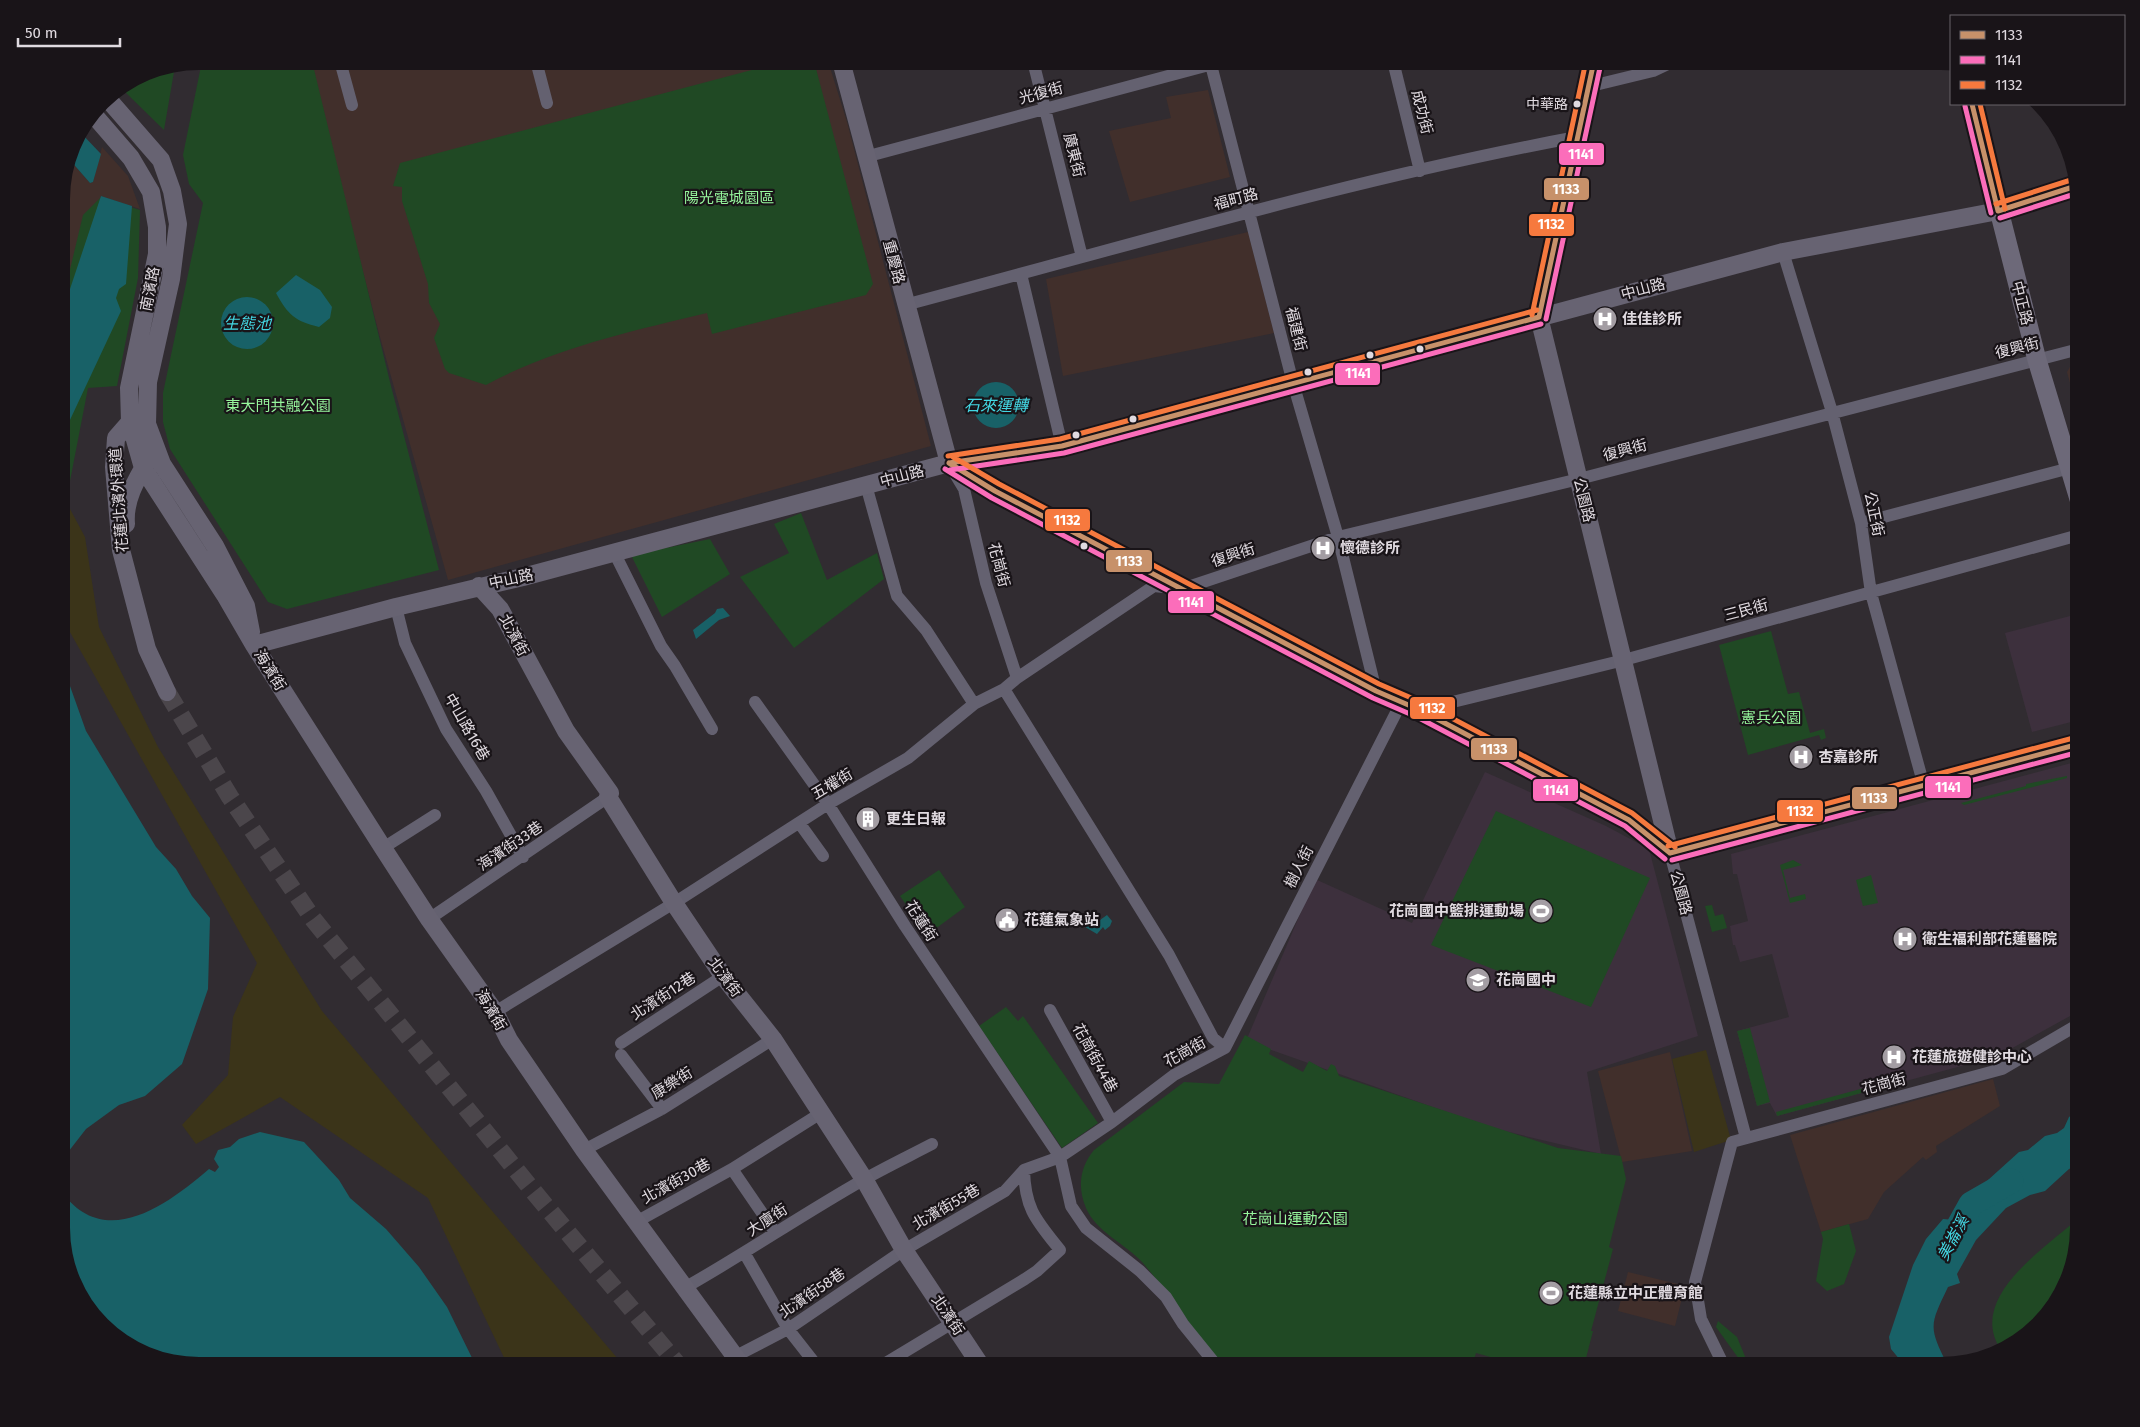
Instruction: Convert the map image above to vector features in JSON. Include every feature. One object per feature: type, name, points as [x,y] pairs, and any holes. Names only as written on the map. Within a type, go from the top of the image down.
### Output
[{"type":"main road","name":"中正路","points":[[1972,105],[2037,360],[2070,468]]},
{"type":"street","points":[[342,70],[352,105]]},
{"type":"street","points":[[538,70],[547,103]]},
{"type":"street","name":"重慶路","points":[[843,70],[949,463]]},
{"type":"street","name":"廣東街","points":[[1035,70],[1082,257]]},
{"type":"street","name":"光復街","points":[[866,157],[1046,109],[1180,70]]},
{"type":"street","name":"福建街","points":[[1209,70],[1250,212],[1293,383],[1338,537],[1376,691]]},
{"type":"street","name":"成功街","points":[[1395,70],[1420,171]]},
{"type":"street","points":[[1539,317],[1592,70]]},
{"type":"street","points":[[1587,87],[1655,70]]},
{"type":"street","name":"南濱路","points":[[112,104],[161,160],[172,191],[178,224],[171,279],[148,382],[147,424],[155,449]]},
{"type":"street","name":"南濱路","points":[[98,120],[131,158],[152,192],[157,227],[157,254],[129,388],[130,422],[146,474]]},
{"type":"street","name":"福町路","points":[[905,305],[1250,212],[1514,149],[1577,137]]},
{"type":"street","name":"中山路","points":[[254,644],[480,586],[523,577],[949,463],[1062,446],[1783,252],[1998,211],[2070,188]]},
{"type":"street","name":"公正街","points":[[1783,252],[1832,412],[1861,523],[1871,593],[1924,786]]},
{"type":"street","points":[[1021,274],[1062,446]]},
{"type":"street","name":"公園路","points":[[1539,317],[1670,853],[1746,1138]]},
{"type":"street","name":"復興街","points":[[1182,589],[1338,537],[1579,479],[2070,351]]},
{"type":"street","name":"花蓮北濱外環道","points":[[130,422],[116,438],[114,466],[121,550],[147,649],[167,692]]},
{"type":"street","name":"花蓮北濱外環道","points":[[129,582],[125,512],[132,487],[146,474],[155,449]]},
{"type":"street","name":"海濱街","points":[[155,449],[185,502],[215,546],[246,606],[254,644]]},
{"type":"street","points":[[949,463],[995,491],[1376,691],[1420,710],[1629,820],[1670,853],[2070,746]]},
{"type":"street","name":"花崗街","points":[[949,463],[964,489],[986,583],[1017,678]]},
{"type":"street","points":[[1861,523],[2070,468]]},
{"type":"street","name":"海濱街","points":[[146,474],[225,595],[254,644],[429,919],[495,1012],[509,1040],[584,1150],[735,1357]]},
{"type":"street","points":[[866,485],[897,596],[926,630],[974,704]]},
{"type":"street","name":"三民街","points":[[1420,710],[1624,660],[2070,538]]},
{"type":"street","points":[[614,552],[661,646],[712,728]]},
{"type":"street","name":"北濱街","points":[[480,586],[500,609],[566,732],[610,793],[608,797],[674,903],[723,976],[773,1039],[864,1179],[904,1250],[975,1357]]},
{"type":"street","name":"五權街","points":[[495,1012],[674,903],[800,824],[828,804],[908,758],[974,704],[1004,689],[1017,678],[1154,586],[1182,589]]},
{"type":"street","name":"中山路16巷","points":[[396,607],[405,643],[446,729],[486,791],[523,857]]},
{"type":"street","name":"花崗街","points":[[1004,689],[1169,955],[1213,1038],[1225,1048],[1174,1075],[1112,1122],[1060,1157],[1024,1170]]},
{"type":"street","name":"樹人街","points":[[1225,1048],[1402,701]]},
{"type":"street","name":"花蓮街","points":[[755,702],[828,804],[908,930],[1060,1157]]},
{"type":"street","name":"海濱街33巷","points":[[429,919],[523,857],[608,797]]},
{"type":"street","points":[[383,848],[435,815]]},
{"type":"street","points":[[800,824],[823,856]]},
{"type":"street","name":"北濱街12巷","points":[[662,1109],[621,1049],[723,976]]},
{"type":"street","name":"花崗街44巷","points":[[1050,1010],[1112,1122]]},
{"type":"street","name":"花崗街","points":[[1746,1138],[2002,1069],[2070,1029]]},
{"type":"street","name":"康樂街","points":[[584,1150],[662,1109],[773,1039]]},
{"type":"street","name":"北濱街30巷","points":[[636,1222],[732,1169],[820,1113]]},
{"type":"street","points":[[1720,1357],[1701,1319],[1694,1282],[1732,1142],[1746,1138]]},
{"type":"street","name":"大廈街","points":[[686,1288],[745,1254],[776,1232],[864,1179],[932,1144]]},
{"type":"street","points":[[1060,1157],[1071,1206],[1086,1228],[1140,1271],[1166,1297],[1183,1324],[1210,1357]]},
{"type":"street","name":"北濱街30巷","points":[[732,1169],[776,1232]]},
{"type":"street","points":[[896,1357],[1037,1272],[1060,1250],[1036,1220],[1024,1194],[1024,1170]]},
{"type":"street","name":"北濱街55巷","points":[[904,1250],[1005,1191],[1024,1170]]},
{"type":"street","name":"北濱街58巷","points":[[744,1357],[904,1250]]},
{"type":"street","points":[[745,1254],[788,1329],[810,1357]]},
{"type":"shaded area","points":[[310,70],[831,70],[847,122],[931,446],[448,580],[380,337]]},
{"type":"shaded area","points":[[1208,90],[1230,177],[1130,202],[1109,131],[1171,118],[1166,97]]},
{"type":"shaded area","points":[[102,147],[128,176],[140,209],[101,196],[70,289],[70,190],[74,165],[90,183],[93,182]]},
{"type":"shaded area","points":[[1248,232],[1274,333],[1063,376],[1046,279]]},
{"type":"shaded area","points":[[2070,367],[2070,383],[2067,372]]},
{"type":"shaded area","points":[[2070,616],[2070,722],[2032,732],[2005,633]]},
{"type":"shaded area","name":"衛生福利部花蓮醫院","points":[[2070,763],[2070,1016],[1998,1056],[1777,1116],[1770,1103],[1757,1106],[1737,1031],[1789,1017],[1772,954],[1740,962],[1735,945],[1733,945],[1730,926],[1748,921],[1737,874],[1733,874],[1731,854]]},
{"type":"shaded area","name":"花崗國中","points":[[1485,772],[1606,826],[1649,849],[1698,1036],[1587,1072],[1601,1154],[1492,1128],[1246,1041],[1315,879],[1412,923]]},
{"type":"shaded area","points":[[1670,1052],[1692,1151],[1622,1162],[1598,1071]]},
{"type":"shaded area","points":[[1993,1079],[2000,1106],[1936,1146],[1937,1152],[1926,1160],[1923,1157],[1884,1192],[1868,1219],[1821,1232],[1790,1135]]},
{"type":"shaded area","points":[[1628,1272],[1678,1284],[1683,1293],[1675,1326],[1618,1311]]},
{"type":"green space","name":"東大門共融公園","points":[[200,70],[314,70],[391,386],[439,570],[287,609],[268,602],[170,449],[163,422],[163,393],[203,203],[189,184],[183,155]]},
{"type":"green space","name":"陽光電城園區","points":[[752,70],[816,70],[873,284],[866,295],[712,334],[707,313],[622,334],[539,361],[486,385],[449,373],[445,369],[434,338],[440,324],[429,303],[428,284],[402,201],[402,187],[393,186],[400,163]]},
{"type":"green space","points":[[174,72],[164,130],[126,93],[142,83]]},
{"type":"green space","points":[[100,198],[140,210],[138,278],[117,386],[88,388],[70,481],[70,269],[83,215]]},
{"type":"green space","points":[[801,513],[827,580],[877,553],[884,579],[794,648],[740,577],[789,553],[774,524]]},
{"type":"green space","points":[[710,539],[730,574],[662,617],[631,555]]},
{"type":"green space","name":"憲兵公園","points":[[1771,631],[1788,694],[1799,692],[1810,733],[1824,729],[1826,738],[1821,740],[1819,735],[1748,755],[1719,645]]},
{"type":"green space","points":[[2067,776],[2067,778],[1964,805],[1961,803],[2026,786],[2026,784]]},
{"type":"green space","name":"花崗國中籃排運動場","points":[[1496,811],[1650,878],[1591,1007],[1431,945]]},
{"type":"green space","points":[[1793,860],[1802,865],[1783,870],[1790,898],[1805,894],[1806,899],[1790,903],[1780,865]]},
{"type":"green space","points":[[939,870],[965,907],[927,935],[900,896]]},
{"type":"green space","points":[[1871,875],[1878,903],[1863,906],[1856,880]]},
{"type":"green space","points":[[1712,905],[1715,916],[1723,914],[1727,928],[1712,932],[1705,906]]},
{"type":"green space","points":[[1006,1007],[1018,1021],[1023,1016],[1098,1123],[1062,1148],[979,1026]]},
{"type":"green space","points":[[1750,1028],[1770,1102],[1757,1106],[1737,1031]]},
{"type":"green space","name":"花崗山運動公園","points":[[1245,1035],[1271,1049],[1269,1054],[1303,1072],[1309,1061],[1327,1071],[1331,1064],[1335,1066],[1339,1076],[1558,1148],[1621,1156],[1626,1179],[1609,1247],[1613,1249],[1591,1331],[1593,1331],[1586,1357],[1490,1357],[1476,1353],[1475,1357],[1216,1357],[1143,1263],[1097,1224],[1083,1200],[1081,1178],[1086,1163],[1094,1150],[1184,1082],[1219,1084]]},
{"type":"green space","points":[[1897,1079],[1898,1083],[1777,1116],[1776,1112]]},
{"type":"green space","points":[[1849,1224],[1856,1251],[1844,1284],[1827,1291],[1816,1281],[1823,1239],[1821,1232]]},
{"type":"green space","points":[[2070,1226],[2068,1253],[2063,1270],[2048,1300],[2026,1325],[1998,1344],[1993,1331],[1994,1312],[2001,1293],[2030,1259]]},
{"type":"green space","points":[[1718,1321],[1737,1337],[1745,1357],[1738,1357],[1716,1327]]},
{"type":"sand","points":[[70,509],[85,537],[99,627],[158,747],[322,1011],[616,1357],[504,1357],[428,1198],[280,1097],[196,1144],[182,1125],[228,1075],[233,1017],[257,963],[70,632]]},
{"type":"sand","points":[[1706,1050],[1731,1140],[1694,1152],[1672,1059]]},
{"type":"water","points":[[85,138],[101,154],[93,182],[90,183],[74,165]]},
{"type":"water","points":[[101,196],[132,206],[126,284],[119,289],[116,298],[121,311],[70,420],[70,289]]},
{"type":"water","name":"生態池","points":[[296,275],[320,290],[332,307],[330,318],[319,327],[293,316],[284,307],[276,293]]},
{"type":"water","name":"生態池","points":[[242,297],[252,297],[261,301],[269,309],[273,323],[269,337],[261,345],[252,349],[242,349],[233,345],[225,337],[221,328],[221,318],[225,309],[233,301]]},
{"type":"water","name":"石來運轉","points":[[992,382],[1000,382],[1009,386],[1015,392],[1019,405],[1015,418],[1009,424],[1000,428],[992,428],[983,424],[977,418],[973,409],[973,401],[977,392],[983,386]]},
{"type":"water","points":[[723,608],[730,616],[719,620],[696,639],[693,630],[715,613],[717,609]]},
{"type":"water","points":[[70,686],[86,731],[156,847],[176,869],[192,896],[210,918],[208,989],[182,1064],[145,1096],[119,1105],[86,1129],[70,1150]]},
{"type":"water","points":[[1107,915],[1112,921],[1105,930],[1103,927],[1097,934],[1085,927],[1086,924],[1094,919],[1100,920]]},
{"type":"water","points":[[2069,1117],[2070,1169],[2045,1191],[2030,1195],[2006,1208],[1976,1240],[1957,1274],[1960,1283],[1948,1287],[1935,1318],[1934,1326],[1934,1333],[1944,1357],[1898,1357],[1891,1349],[1889,1337],[1913,1265],[1926,1239],[1943,1219],[1955,1220],[1957,1215],[1954,1209],[1964,1202],[1981,1202],[1988,1180],[2019,1152],[2028,1150],[2045,1136],[2057,1133],[2064,1128]]},
{"type":"water","points":[[260,1132],[304,1142],[339,1180],[350,1198],[386,1229],[419,1267],[447,1307],[472,1357],[190,1357],[174,1355],[142,1344],[120,1330],[108,1319],[87,1293],[77,1270],[70,1237],[70,1200],[79,1209],[97,1218],[116,1220],[136,1216],[155,1208],[174,1196],[209,1169],[215,1172],[219,1167],[214,1159],[218,1150],[230,1147],[239,1139]]},
{"type":"waterway","name":"美崙溪","points":[[1956,1231],[1971,1204],[2011,1181]]},
{"type":"tunnel","points":[[167,692],[230,797],[313,919],[534,1192],[672,1357]]},
{"type":"transit line","name":"1132","points":[[1532,315],[1584,70]]},
{"type":"transit line","name":"1133","points":[[1539,317],[1592,70]]},
{"type":"transit line","name":"1141","points":[[1546,319],[1599,70]]},
{"type":"transit line","name":"1133","points":[[1972,105],[1998,211]]},
{"type":"transit line","name":"1132","points":[[1980,105],[2005,209]]},
{"type":"transit line","name":"1141","points":[[1965,106],[1991,213]]},
{"type":"transit line","name":"1132","points":[[1996,204],[2069,181]]},
{"type":"transit line","name":"1133","points":[[1998,211],[2070,188]]},
{"type":"transit line","name":"1141","points":[[2000,218],[2070,196]]},
{"type":"transit line","name":"1132","points":[[948,456],[1060,439],[1537,310]]},
{"type":"transit line","name":"1133","points":[[949,463],[1062,446],[1539,317]]},
{"type":"transit line","name":"1141","points":[[950,470],[1064,453],[1541,324]]},
{"type":"transit line","name":"1132","points":[[953,457],[999,484],[1379,684],[1423,703],[1632,813],[1675,847]]},
{"type":"transit line","name":"1133","points":[[949,463],[995,491],[1376,691],[1420,710],[1629,820],[1670,853]]},
{"type":"transit line","name":"1141","points":[[945,469],[992,498],[1373,698],[1417,717],[1625,826],[1665,859]]},
{"type":"transit line","name":"1132","points":[[1668,846],[2070,739]]},
{"type":"transit line","name":"1133","points":[[1670,853],[2070,746]]},
{"type":"transit line","name":"1141","points":[[1672,860],[2070,754]]},
{"type":"place","name":"中華路","points":[[1577,104]]},
{"type":"place","name":"佳佳診所","points":[[1605,319]]},
{"type":"place","name":"懷德診所","points":[[1323,548]]},
{"type":"place","name":"杏嘉診所","points":[[1801,757]]},
{"type":"place","name":"更生日報","points":[[868,819]]},
{"type":"place","name":"花崗國中籃排運動場","points":[[1541,911]]},
{"type":"place","name":"花蓮氣象站","points":[[1007,920]]},
{"type":"place","name":"衛生福利部花蓮醫院","points":[[1905,939]]},
{"type":"place","name":"花崗國中","points":[[1478,980]]},
{"type":"place","name":"花蓮旅遊健診中心","points":[[1894,1057]]},
{"type":"place","name":"花蓮縣立中正體育館","points":[[1551,1293]]}]
